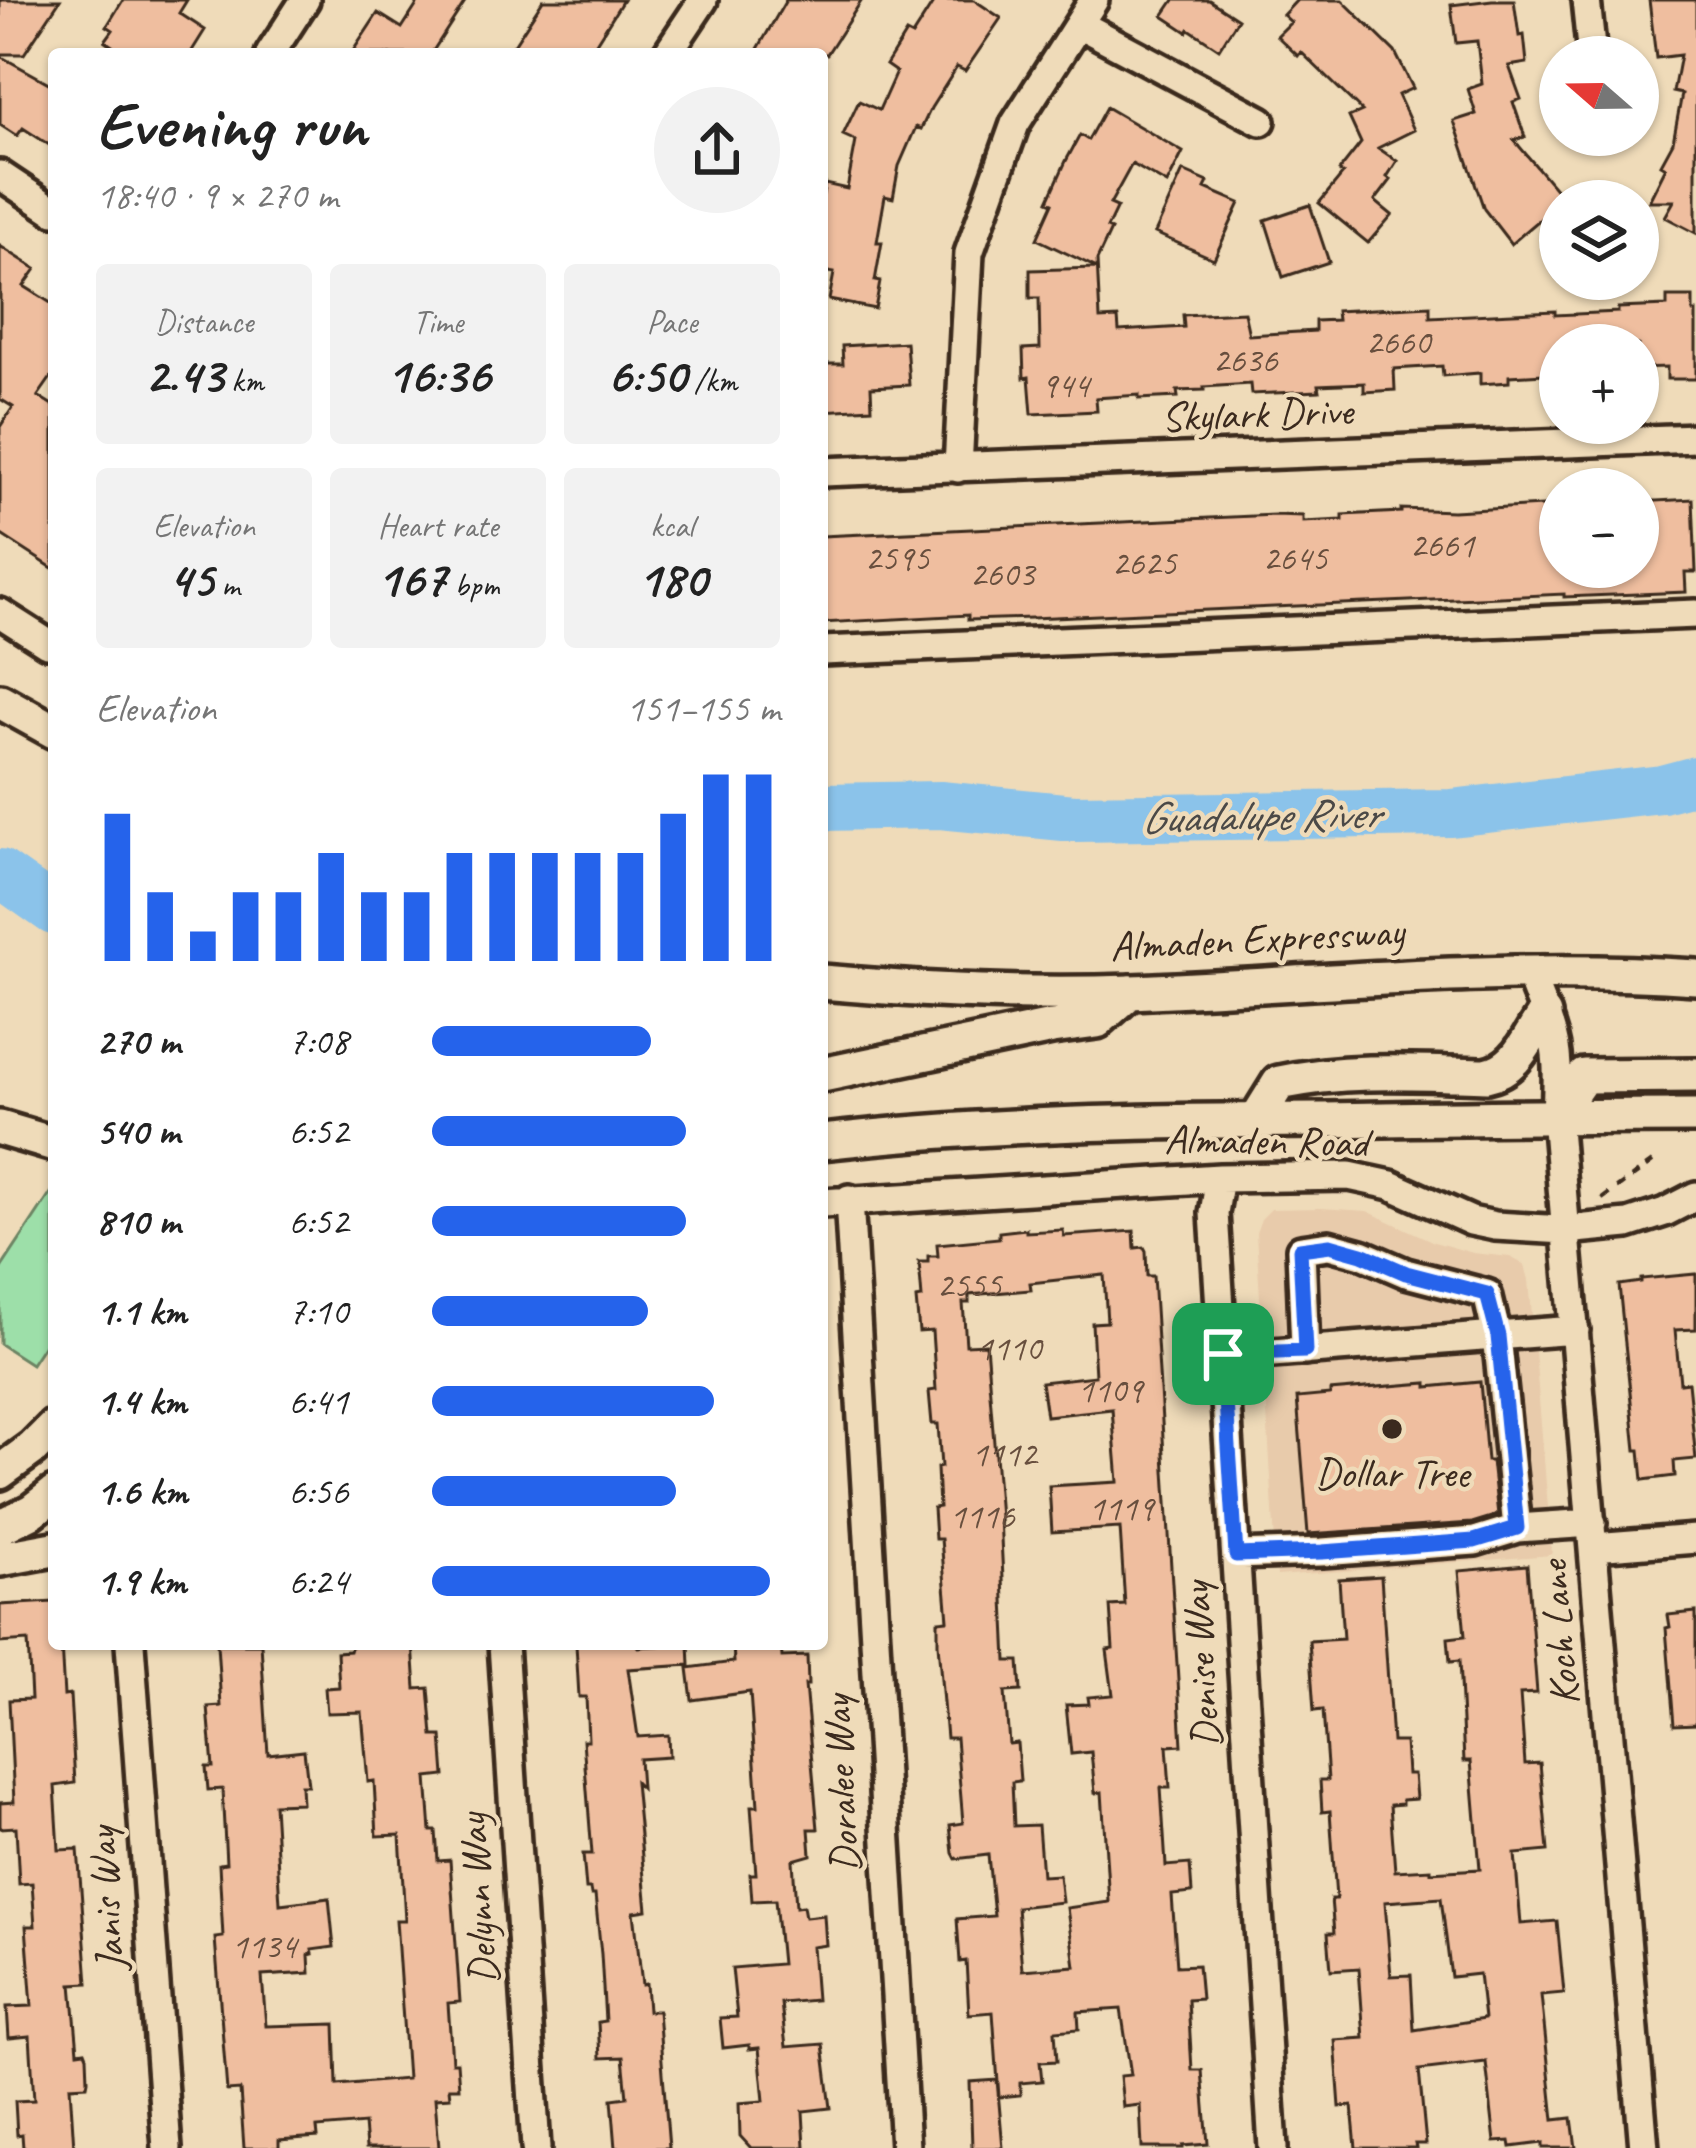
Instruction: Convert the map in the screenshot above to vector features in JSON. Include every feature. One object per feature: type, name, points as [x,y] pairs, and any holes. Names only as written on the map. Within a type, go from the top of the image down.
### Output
[{"type":"main road","points":[[0,701],[48,728]]},
{"type":"main road","name":"Almaden Expressway","points":[[828,982],[956,992],[1130,992],[1529,971],[1696,977]]},
{"type":"main road","points":[[828,1075],[1096,1021],[1130,992]]},
{"type":"main road","points":[[1256,1120],[1279,1083],[1307,1076],[1502,1072],[1513,1064],[1544,1015]]},
{"type":"main road","points":[[1556,1116],[1584,1076],[1696,1075]]},
{"type":"main road","points":[[828,1141],[1009,1126],[1696,1116]]},
{"type":"main road","points":[[0,1128],[48,1142]]},
{"type":"main road","points":[[0,1472],[48,1433]]},
{"type":"main road","points":[[0,1527],[48,1499]]},
{"type":"main road","points":[[0,1559],[48,1550]]},
{"type":"street","points":[[274,48],[305,0]]},
{"type":"street","points":[[671,48],[703,0]]},
{"type":"street","points":[[1586,0],[1590,36]]},
{"type":"street","points":[[958,468],[969,253],[1015,124],[1087,12],[1261,121]]},
{"type":"street","points":[[0,175],[48,207]]},
{"type":"street","name":"Skylark Drive","points":[[828,472],[1696,438]]},
{"type":"street","points":[[0,613],[47,643]]},
{"type":"street","points":[[828,651],[1696,614]]},
{"type":"street","name":"Koch Lane","points":[[1529,971],[1557,1061],[1556,1116],[1644,2148]]},
{"type":"street","name":"Almaden Road","points":[[836,1201],[1220,1178],[1349,1176],[1391,1185],[1471,1221],[1566,1230],[1628,1224],[1696,1196]]},
{"type":"street","name":"Denise Way","points":[[1220,1178],[1214,1213],[1273,2148]]},
{"type":"street","name":"Doralee Way","points":[[836,1201],[905,2148]]},
{"type":"street","points":[[1305,1351],[1300,1249],[1330,1245],[1406,1273],[1487,1294],[1498,1336],[1517,1528]]},
{"type":"street","points":[[1223,1354],[1575,1330]]},
{"type":"street","points":[[1236,1555],[1474,1541],[1517,1528],[1696,1539]]},
{"type":"street","name":"Janis Way","points":[[130,1650],[166,2148]]},
{"type":"street","name":"Delynn Way","points":[[503,1650],[536,2148]]},
{"type":"path","points":[[1598,1202],[1658,1158]]},
{"type":"shaded area","points":[[1271,1209],[1367,1211],[1434,1242],[1510,1257],[1525,1265],[1552,1555],[1277,1576],[1256,1233]]},
{"type":"green space","points":[[48,1198],[48,1338],[31,1364],[0,1344],[0,1270]]},
{"type":"building","points":[[0,0],[60,0],[24,54],[0,54]]},
{"type":"building","points":[[123,0],[187,0],[179,13],[205,30],[194,48],[115,48],[105,41],[113,30],[107,26]]},
{"type":"building","points":[[420,0],[466,0],[435,48],[355,48],[378,13],[402,28]]},
{"type":"building","points":[[543,0],[623,0],[593,48],[512,48]]},
{"type":"building","points":[[786,0],[862,0],[828,52],[828,48],[758,48]]},
{"type":"building","points":[[935,0],[974,0],[1001,18],[965,71],[957,67],[921,129],[916,127],[899,166],[893,198],[885,196],[877,242],[882,242],[875,309],[829,300],[834,273],[828,272],[828,185],[847,189],[856,141],[843,135],[859,101],[879,110],[896,72],[886,65],[906,33],[912,36]]},
{"type":"building","points":[[1174,0],[1209,0],[1238,19],[1219,49],[1163,16]]},
{"type":"building","points":[[1297,0],[1342,0],[1395,52],[1413,88],[1398,95],[1414,130],[1378,148],[1397,161],[1387,177],[1391,180],[1375,201],[1392,215],[1368,243],[1319,203],[1361,143],[1349,117],[1362,111],[1301,52],[1298,56],[1277,36],[1291,22],[1283,15]]},
{"type":"building","points":[[1514,0],[1519,36],[1524,35],[1527,63],[1509,66],[1521,99],[1513,102],[1525,137],[1514,140],[1548,180],[1539,180],[1539,220],[1511,244],[1484,209],[1454,121],[1476,114],[1468,89],[1482,84],[1477,41],[1456,43],[1451,5]]},
{"type":"building","points":[[1649,0],[1696,0],[1696,233],[1665,217],[1674,201],[1659,201],[1659,181],[1666,167],[1661,164],[1673,142],[1682,94],[1673,92],[1680,55],[1659,58],[1659,36],[1653,36]]},
{"type":"building","points":[[0,56],[48,83],[48,144],[23,128],[17,136],[0,125]]},
{"type":"building","points":[[1106,107],[1183,152],[1167,184],[1132,164],[1110,204],[1117,207],[1097,260],[1100,319],[1118,318],[1119,331],[1184,327],[1183,315],[1244,312],[1249,335],[1315,331],[1315,321],[1337,320],[1336,311],[1430,306],[1430,317],[1555,311],[1555,315],[1667,306],[1667,297],[1693,297],[1696,379],[1667,379],[1667,367],[1659,367],[1659,324],[1539,324],[1539,374],[1509,376],[1509,382],[1480,384],[1480,373],[1443,376],[1442,366],[1394,369],[1395,390],[1364,392],[1364,383],[1318,385],[1319,391],[1251,394],[1250,384],[1204,387],[1177,391],[1178,397],[1096,398],[1097,411],[1032,414],[1023,349],[1040,348],[1039,298],[1030,298],[1030,270],[1097,268],[1037,239],[1066,161],[1080,135],[1088,140]]},
{"type":"building","points":[[1183,171],[1208,182],[1205,188],[1240,203],[1214,259],[1155,233]]},
{"type":"building","points":[[1310,205],[1329,262],[1283,277],[1265,220]]},
{"type":"building","points":[[0,246],[36,269],[24,286],[48,301],[48,382],[38,396],[48,402],[48,565],[0,534],[0,427],[13,407],[0,399]]},
{"type":"building","points":[[906,342],[909,385],[871,387],[872,408],[828,411],[828,364],[843,364],[842,346]]},
{"type":"building","points":[[1693,499],[1696,572],[1685,572],[1686,592],[828,623],[828,536],[1275,515],[1303,516],[1303,522],[1401,509],[1539,506],[1539,588],[1659,588],[1659,501]]},
{"type":"building","points":[[1063,1230],[1064,1236],[1134,1231],[1135,1248],[1144,1247],[1147,1276],[1153,1276],[1182,1745],[1167,1746],[1170,1788],[1161,1788],[1166,1866],[1190,1864],[1192,1893],[1172,1895],[1177,1966],[1198,1965],[1201,1999],[1188,2000],[1192,2070],[1202,2070],[1208,2144],[1142,2148],[1140,2105],[1123,2107],[1120,2076],[1131,2075],[1121,2009],[1078,2012],[1079,2029],[1055,2031],[1057,2061],[1040,2062],[1042,2081],[1020,2083],[1020,2095],[999,2097],[993,2012],[969,2014],[966,1961],[960,1962],[957,1919],[994,1916],[988,1855],[956,1859],[953,1853],[950,1825],[963,1823],[956,1738],[946,1738],[938,1644],[938,1621],[948,1620],[941,1539],[935,1539],[933,1508],[939,1507],[937,1468],[941,1467],[938,1424],[932,1424],[929,1391],[936,1390],[932,1331],[919,1332],[916,1299],[922,1298],[919,1262],[938,1256],[937,1244],[999,1238],[999,1232]],"holes":[[[1104,1275],[1107,1322],[1092,1323],[1095,1376],[1041,1382],[1046,1416],[1112,1409],[1118,1482],[1049,1486],[1052,1532],[1120,1528],[1125,1605],[1110,1606],[1113,1649],[1107,1650],[1113,1695],[1088,1697],[1089,1704],[1066,1705],[1071,1754],[1091,1752],[1095,1793],[1102,1792],[1109,1902],[1067,1908],[1075,1966],[1022,1970],[1017,1907],[1062,1902],[1059,1875],[1042,1876],[1038,1825],[1014,1826],[1012,1782],[1020,1781],[1017,1743],[1009,1744],[1005,1692],[1021,1691],[1019,1661],[1007,1661],[986,1344],[966,1345],[963,1303],[969,1303],[969,1295],[1031,1290],[1030,1283]]]},
{"type":"building","points":[[1696,1274],[1696,1329],[1675,1330],[1680,1383],[1688,1382],[1696,1459],[1674,1461],[1675,1476],[1643,1480],[1619,1285]]},
{"type":"building","name":"Dollar Tree","points":[[1480,1382],[1487,1461],[1492,1461],[1498,1515],[1472,1523],[1308,1534],[1297,1398],[1330,1395],[1330,1391]]},
{"type":"building","points":[[1527,1565],[1537,1693],[1520,1694],[1525,1764],[1540,1763],[1548,1851],[1515,1854],[1521,1924],[1557,1921],[1564,1993],[1541,1995],[1554,2120],[1572,2118],[1576,2148],[1543,2148],[1543,2143],[1511,2147],[1510,2141],[1495,2142],[1486,2062],[1419,2070],[1426,2144],[1415,2144],[1416,2148],[1356,2148],[1352,2106],[1340,2107],[1335,2040],[1364,2038],[1359,1968],[1331,1970],[1328,1933],[1334,1933],[1331,1899],[1336,1899],[1330,1811],[1322,1812],[1320,1780],[1328,1780],[1323,1710],[1314,1711],[1309,1641],[1343,1639],[1339,1579],[1381,1576],[1392,1742],[1405,1742],[1407,1774],[1414,1774],[1416,1799],[1390,1805],[1395,1871],[1480,1869],[1471,1761],[1464,1761],[1459,1661],[1450,1662],[1448,1638],[1465,1636],[1459,1571]],"holes":[[[1441,1898],[1451,1977],[1479,1974],[1484,2019],[1414,2030],[1411,1975],[1391,1976],[1385,1902]]]},
{"type":"building","points":[[48,1602],[48,1650],[61,1650],[64,1696],[70,1695],[75,1783],[55,1786],[59,1850],[78,1849],[88,1983],[72,1984],[78,2052],[85,2051],[87,2056],[88,2080],[87,2085],[70,2086],[74,2148],[23,2148],[22,2134],[17,2135],[15,2101],[34,2100],[30,2036],[9,2038],[7,2007],[32,2006],[26,1926],[35,1926],[32,1883],[19,1884],[16,1827],[0,1828],[0,1803],[14,1802],[9,1700],[31,1699],[28,1641],[0,1643],[0,1605]]},
{"type":"building","points":[[1696,1612],[1696,1724],[1674,1725],[1668,1615]]},
{"type":"building","points":[[217,1650],[261,1650],[268,1754],[304,1750],[308,1785],[301,1785],[302,1803],[274,1804],[280,1904],[329,1898],[334,1947],[312,1950],[310,1973],[262,1976],[266,2026],[335,2024],[337,2085],[407,2079],[396,1920],[405,1920],[400,1835],[377,1836],[374,1781],[368,1782],[362,1712],[327,1713],[325,1688],[339,1687],[337,1652],[413,1650],[416,1689],[429,1688],[433,1736],[442,1736],[445,1776],[427,1778],[438,1861],[450,1860],[460,2002],[448,2003],[452,2062],[457,2062],[459,2088],[449,2088],[450,2097],[435,2098],[439,2148],[366,2148],[364,2124],[317,2128],[318,2137],[279,2140],[279,2148],[244,2148],[240,2090],[227,2091],[215,1938],[223,1937],[222,1789],[208,1790],[206,1767],[213,1767],[208,1707],[221,1706]]},
{"type":"building","points":[[576,1650],[689,1650],[690,1665],[628,1669],[638,1737],[668,1735],[669,1757],[639,1759],[641,1788],[635,1782],[647,1910],[634,1912],[648,2011],[658,2011],[669,2148],[616,2148],[612,2099],[627,2097],[623,2057],[600,2058],[598,2022],[605,2021],[595,1895],[586,1889],[583,1854],[592,1854],[583,1740],[588,1740],[586,1697],[579,1697]]},
{"type":"building","points":[[733,1650],[781,1650],[782,1657],[807,1656],[805,1685],[818,1829],[809,1829],[811,1855],[793,1860],[796,1907],[803,1906],[805,1917],[824,1915],[826,1945],[812,1947],[816,2000],[781,2003],[786,2047],[823,2044],[831,2108],[803,2111],[805,2148],[751,2148],[740,2136],[739,2103],[764,2101],[759,2048],[723,2048],[720,2018],[737,2017],[732,1968],[781,1964],[775,1900],[752,1901],[750,1874],[756,1874],[751,1806],[758,1806],[750,1692],[692,1700],[688,1668],[734,1662]]},
{"type":"building","points":[[997,2080],[1003,2148],[972,2148],[970,2082]]},
{"type":"waterway","name":"Guadalupe River","points":[[828,807],[940,805],[1074,818],[1451,813],[1662,789],[1696,780]]},
{"type":"waterway","name":"Guadalupe River","points":[[0,873],[48,907]]},
{"type":"place","name":"Dollar Tree","points":[[1392,1429]]},
{"type":"route","points":[[1330,1245],[1406,1273],[1487,1294],[1498,1336],[1517,1528],[1474,1541],[1236,1555],[1223,1354],[1305,1351],[1300,1249],[1330,1245]]}]
